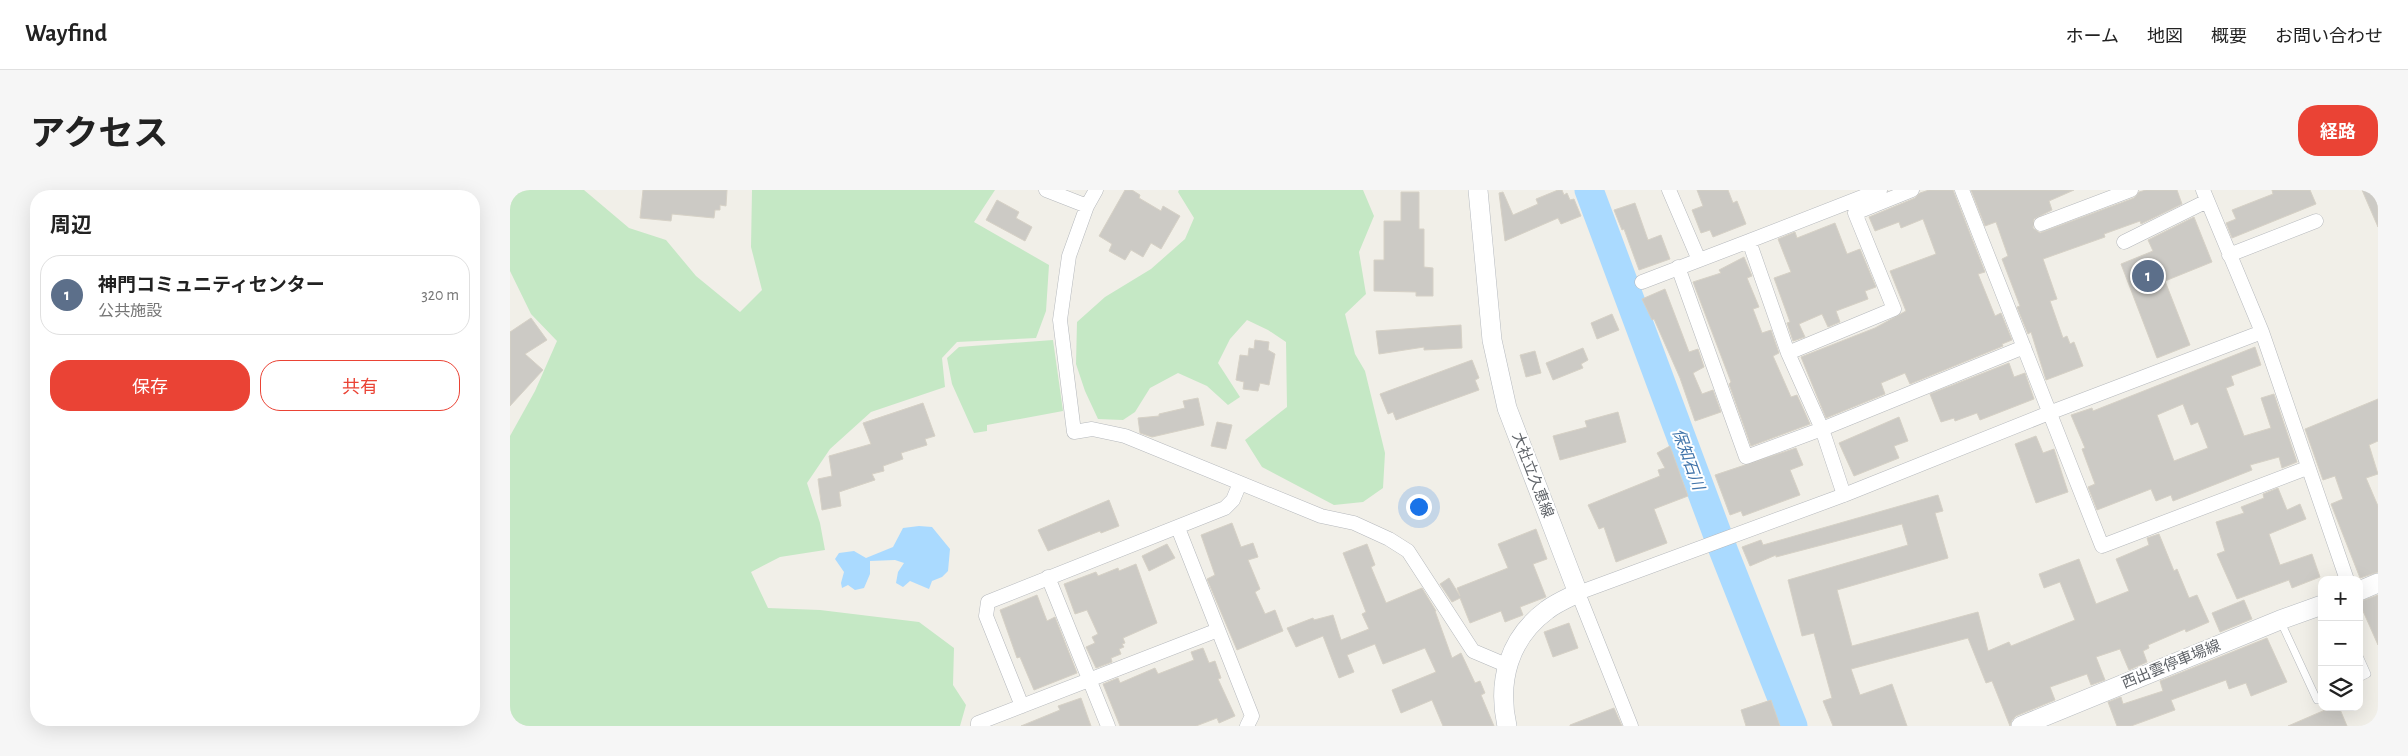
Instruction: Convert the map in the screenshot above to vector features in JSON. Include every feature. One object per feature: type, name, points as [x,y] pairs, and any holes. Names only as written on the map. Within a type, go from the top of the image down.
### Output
[{"type":"main road","name":"大社立久恵線","points":[[1478,190],[1492,340],[1507,408],[1578,593]]},
{"type":"main road","points":[[2363,589],[2378,583]]},
{"type":"main road","points":[[1507,726],[1502,693],[1506,666],[1529,626],[1548,609],[1578,593]]},
{"type":"main road","name":"西出雲停車場線","points":[[2021,726],[2280,620],[2318,606]]},
{"type":"street","points":[[1046,190],[1086,206]]},
{"type":"street","points":[[1096,190],[1086,206],[1069,256],[1060,320],[1074,432],[1092,429],[1125,436],[1321,516],[1354,523],[1389,539],[1408,551],[1473,651],[1506,666]]},
{"type":"street","points":[[1669,190],[1699,260]]},
{"type":"street","points":[[1642,282],[1880,190]]},
{"type":"street","points":[[1788,353],[1894,309],[1855,213],[1912,190]]},
{"type":"street","points":[[1962,190],[2102,546],[2307,468]]},
{"type":"street","points":[[2041,224],[2131,190]]},
{"type":"street","points":[[2124,242],[2205,196],[2262,332],[2346,576]]},
{"type":"street","points":[[2229,256],[2316,220]]},
{"type":"street","points":[[1749,241],[1788,353],[1822,429],[1844,495]]},
{"type":"street","points":[[1678,267],[1746,457],[1822,429],[2024,347]]},
{"type":"street","points":[[1631,726],[1578,593],[1844,495],[2049,412],[2262,332]]},
{"type":"street","points":[[1022,706],[986,616],[988,602],[1225,508],[1233,500],[1240,483]]},
{"type":"street","points":[[1178,528],[1252,716],[1247,726]]},
{"type":"street","points":[[1048,577],[1108,726]]},
{"type":"street","points":[[978,726],[978,723],[1218,630]]},
{"type":"lane","points":[[2280,620],[2318,700]]},
{"type":"lane","points":[[2363,665],[2367,674],[2363,676]]},
{"type":"green space","points":[[510,190],[584,190],[629,228],[666,240],[696,276],[740,312],[762,290],[751,247],[752,190],[995,190],[974,222],[1049,265],[1046,311],[1036,338],[957,342],[942,358],[945,387],[871,412],[830,449],[807,483],[820,523],[825,550],[780,557],[751,572],[768,608],[820,610],[919,622],[954,648],[953,685],[966,705],[960,726],[510,726],[510,436],[535,391],[557,341],[531,314],[510,271]]},
{"type":"green space","points":[[1179,190],[1363,190],[1374,216],[1359,252],[1366,294],[1345,314],[1355,354],[1365,371],[1385,453],[1383,488],[1363,502],[1334,505],[1262,467],[1245,440],[1287,407],[1286,342],[1268,330],[1247,320],[1230,339],[1218,363],[1240,397],[1228,405],[1207,386],[1178,373],[1150,388],[1135,412],[1123,420],[1098,419],[1085,391],[1076,364],[1077,322],[1105,297],[1151,269],[1185,239],[1194,218],[1178,192]]},
{"type":"green space","points":[[1053,340],[1063,411],[987,425],[987,431],[974,433],[952,384],[947,358],[959,347]]},
{"type":"water","points":[[932,527],[950,549],[948,571],[942,577],[932,581],[929,589],[910,581],[903,587],[896,583],[898,572],[904,563],[895,560],[870,561],[870,574],[864,588],[855,590],[848,585],[842,588],[841,583],[844,572],[835,559],[839,553],[854,551],[866,558],[893,547],[903,528]]},
{"type":"building","points":[[643,190],[727,190],[726,206],[720,205],[720,210],[715,210],[714,218],[672,214],[671,221],[640,218]]},
{"type":"building","points":[[1125,190],[1132,190],[1140,195],[1139,198],[1161,211],[1163,206],[1180,216],[1161,249],[1151,243],[1143,257],[1131,250],[1125,260],[1109,251],[1112,244],[1099,236]]},
{"type":"building","points":[[1562,190],[1564,195],[1567,193],[1570,200],[1574,199],[1581,216],[1561,224],[1558,218],[1505,241],[1499,193],[1503,192],[1513,215],[1538,204],[1536,199]]},
{"type":"building","points":[[1697,190],[1728,190],[1733,203],[1737,201],[1746,224],[1713,237],[1710,230],[1701,233],[1692,210],[1703,206]]},
{"type":"building","points":[[1929,190],[1953,190],[1985,272],[1978,274],[1995,316],[2001,313],[2012,340],[2002,344],[2003,346],[1910,384],[1905,373],[1881,383],[1885,394],[1826,418],[1801,357],[1875,328],[1906,311],[1890,271],[1936,254],[1923,219],[1901,228],[1899,222],[1875,231],[1869,217],[1915,198],[1920,193]]},
{"type":"building","points":[[1971,190],[2074,190],[2049,201],[2052,210],[2034,219],[2033,228],[2040,233],[2134,198],[2139,192],[2146,190],[2177,190],[2182,204],[2141,224],[2140,221],[2104,234],[2105,237],[2043,259],[2057,299],[2050,301],[2063,338],[2067,336],[2070,344],[2074,342],[2083,366],[2046,380],[2031,332],[2028,334],[2017,307],[2020,306],[2002,259],[2008,256],[1996,222],[1985,226]]},
{"type":"building","points":[[2272,190],[2310,190],[2316,204],[2232,238],[2226,223],[2236,219],[2232,210],[2273,194]]},
{"type":"building","points":[[2362,190],[2378,190],[2378,227]]},
{"type":"building","points":[[1401,192],[1419,192],[1419,229],[1424,229],[1424,267],[1433,268],[1433,296],[1416,296],[1416,292],[1374,291],[1374,260],[1384,260],[1384,221],[1401,221]]},
{"type":"building","points":[[997,200],[1019,212],[1016,218],[1032,227],[1025,241],[986,220]]},
{"type":"building","points":[[1635,203],[1648,240],[1661,235],[1670,259],[1639,270],[1624,229],[1622,230],[1614,210]]},
{"type":"building","points":[[2194,217],[2212,262],[2165,281],[2190,345],[2157,358],[2121,264],[2153,251],[2148,240]]},
{"type":"building","points":[[1835,223],[1847,254],[1860,249],[1876,287],[1865,291],[1868,299],[1836,311],[1840,322],[1828,327],[1822,314],[1799,324],[1805,337],[1793,341],[1787,323],[1790,322],[1774,278],[1791,272],[1778,239],[1795,232],[1797,238]]},
{"type":"building","points":[[1744,257],[1752,276],[1747,278],[1759,307],[1753,309],[1762,333],[1771,330],[1779,353],[1773,356],[1791,397],[1797,395],[1810,424],[1751,446],[1729,384],[1731,382],[1693,282],[1721,273],[1719,270]]},
{"type":"building","points":[[1665,289],[1689,352],[1698,349],[1704,367],[1693,373],[1702,394],[1713,390],[1721,412],[1695,421],[1680,378],[1654,319],[1652,320],[1642,299]]},
{"type":"building","points":[[1612,314],[1619,330],[1597,339],[1591,323]]},
{"type":"building","points":[[531,318],[547,340],[525,354],[543,370],[510,406],[510,332]]},
{"type":"building","points":[[1461,325],[1462,348],[1424,350],[1424,347],[1379,354],[1376,331]]},
{"type":"building","points":[[1255,340],[1269,342],[1268,350],[1275,354],[1269,385],[1260,383],[1258,391],[1243,389],[1244,382],[1236,380],[1240,355],[1248,356],[1249,348],[1254,349]]},
{"type":"building","points":[[2255,347],[2261,365],[2231,376],[2234,385],[2226,388],[2244,436],[2271,428],[2261,398],[2274,394],[2297,462],[2282,468],[2279,457],[2250,465],[2252,470],[2173,501],[2171,495],[2156,501],[2151,489],[2097,510],[2088,487],[2095,484],[2082,449],[2085,448],[2071,415],[2092,408],[2093,411]],"holes":[[[2183,404],[2191,425],[2198,422],[2208,448],[2174,461],[2157,415]]]},
{"type":"building","points":[[1583,348],[1588,360],[1581,364],[1583,368],[1553,380],[1546,363]]},
{"type":"building","points":[[1535,351],[1541,373],[1526,377],[1520,355]]},
{"type":"building","points":[[1472,360],[1479,378],[1475,380],[1479,390],[1396,420],[1393,412],[1388,414],[1380,394]]},
{"type":"building","points":[[2009,363],[2014,377],[2025,373],[2034,399],[1980,420],[1977,413],[1955,421],[1954,418],[1941,422],[1930,394]]},
{"type":"building","points":[[1198,398],[1204,425],[1152,437],[1140,433],[1138,418],[1159,416],[1159,414],[1185,408],[1183,401]]},
{"type":"building","points":[[2378,399],[2378,441],[2369,445],[2378,474],[2366,478],[2378,506],[2378,572],[2363,577],[2359,576],[2331,504],[2343,499],[2335,476],[2323,480],[2305,429]]},
{"type":"building","points":[[923,403],[935,436],[925,439],[927,445],[901,453],[903,459],[883,466],[884,471],[872,474],[875,480],[839,492],[841,506],[822,510],[818,479],[832,476],[829,456],[871,444],[863,423]]},
{"type":"building","points":[[1618,412],[1626,442],[1560,460],[1553,436],[1587,427],[1585,421]]},
{"type":"building","points":[[1899,417],[1908,441],[1894,446],[1899,458],[1854,476],[1839,443]]},
{"type":"building","points":[[1217,422],[1232,425],[1226,449],[1211,446]]},
{"type":"building","points":[[2036,436],[2043,453],[2054,449],[2068,492],[2036,503],[2015,444]]},
{"type":"building","points":[[1670,446],[1688,496],[1654,509],[1667,543],[1616,562],[1604,527],[1599,529],[1588,505],[1660,476],[1658,470],[1665,468],[1657,453]]},
{"type":"building","points":[[1796,448],[1803,465],[1790,470],[1800,495],[1743,516],[1741,511],[1730,515],[1715,475]]},
{"type":"building","points":[[2278,488],[2287,510],[2300,504],[2306,519],[2269,534],[2280,565],[2312,554],[2320,576],[2292,588],[2289,580],[2237,599],[2217,554],[2225,551],[2216,522],[2244,513],[2241,507],[2264,498],[2263,494]]},
{"type":"building","points":[[1938,495],[1943,511],[1935,513],[1948,558],[1837,590],[1852,646],[1978,612],[1988,651],[2009,642],[2011,646],[2075,620],[2060,582],[2044,588],[2039,574],[2079,559],[2096,604],[2129,591],[2116,559],[2149,545],[2147,538],[2159,534],[2174,571],[2177,569],[2189,598],[2197,595],[2209,622],[2186,632],[2185,629],[2148,645],[2149,648],[2143,651],[2147,662],[2129,670],[2120,649],[2096,657],[2105,680],[2091,685],[2087,674],[2050,687],[2055,700],[2016,716],[2010,726],[1992,681],[1986,683],[1968,638],[1851,669],[1860,695],[1892,684],[1907,726],[1833,726],[1823,701],[1832,698],[1814,633],[1802,636],[1788,580],[1908,545],[1902,524],[1776,557],[1776,555],[1750,566],[1742,547],[1761,540],[1763,545]]},
{"type":"building","points":[[1109,500],[1119,526],[1101,533],[1100,531],[1048,551],[1038,530]]},
{"type":"building","points":[[1232,523],[1241,547],[1253,543],[1258,557],[1248,560],[1260,589],[1255,592],[1265,614],[1275,610],[1283,631],[1237,650],[1207,579],[1215,575],[1201,535]]},
{"type":"building","points":[[1536,529],[1547,559],[1533,564],[1546,597],[1520,607],[1523,615],[1505,622],[1501,611],[1470,623],[1460,598],[1452,602],[1440,584],[1449,578],[1460,596],[1457,588],[1508,568],[1498,544]]},
{"type":"building","points":[[1167,544],[1175,558],[1149,571],[1142,556]]},
{"type":"building","points":[[1367,544],[1375,565],[1371,567],[1386,603],[1422,588],[1436,611],[1452,658],[1461,653],[1475,683],[1480,681],[1485,693],[1481,695],[1494,726],[1443,726],[1432,700],[1401,713],[1392,690],[1436,672],[1425,648],[1383,664],[1375,644],[1347,655],[1354,672],[1339,678],[1323,636],[1296,647],[1287,628],[1313,618],[1314,620],[1333,615],[1341,640],[1369,629],[1362,614],[1366,612],[1343,553]]},
{"type":"building","points":[[1136,564],[1157,623],[1123,638],[1125,643],[1122,644],[1124,647],[1119,649],[1121,654],[1111,658],[1112,662],[1096,668],[1086,647],[1095,643],[1092,637],[1098,634],[1087,610],[1075,614],[1064,584],[1096,572],[1098,576],[1118,568],[1119,571]]},
{"type":"building","points":[[1037,595],[1047,621],[1055,617],[1077,673],[1034,690],[1020,657],[1017,658],[1000,610]]},
{"type":"building","points":[[2378,595],[2378,645],[2363,611],[2363,601]]},
{"type":"building","points":[[2244,600],[2252,619],[2220,632],[2212,613]]},
{"type":"building","points":[[1569,623],[1578,648],[1553,657],[1544,632]]},
{"type":"building","points":[[2267,638],[2287,682],[2251,696],[2246,683],[2229,689],[2226,680],[2171,700],[2175,710],[2131,726],[2117,726],[2108,702],[2121,697],[2123,704],[2163,691],[2160,681]]},
{"type":"building","points":[[1203,648],[1209,663],[1215,661],[1221,678],[1218,679],[1235,716],[1219,723],[1217,718],[1196,726],[1120,726],[1103,684],[1118,678],[1120,683],[1155,668],[1158,674],[1194,660],[1191,652]]},
{"type":"building","points":[[1081,698],[1091,726],[1021,726],[1060,710],[1058,706]]},
{"type":"building","points":[[1771,700],[1780,726],[1746,726],[1741,710]]},
{"type":"building","points":[[1614,708],[1622,726],[1570,726],[1570,725]]},
{"type":"building","points":[[2323,711],[2341,711],[2347,726],[2288,726]]},
{"type":"waterway","name":"保知石川","points":[[1589,190],[1724,552],[1793,726]]},
{"type":"place","name":"神門コミュニティセンター","points":[[2148,276]]}]
